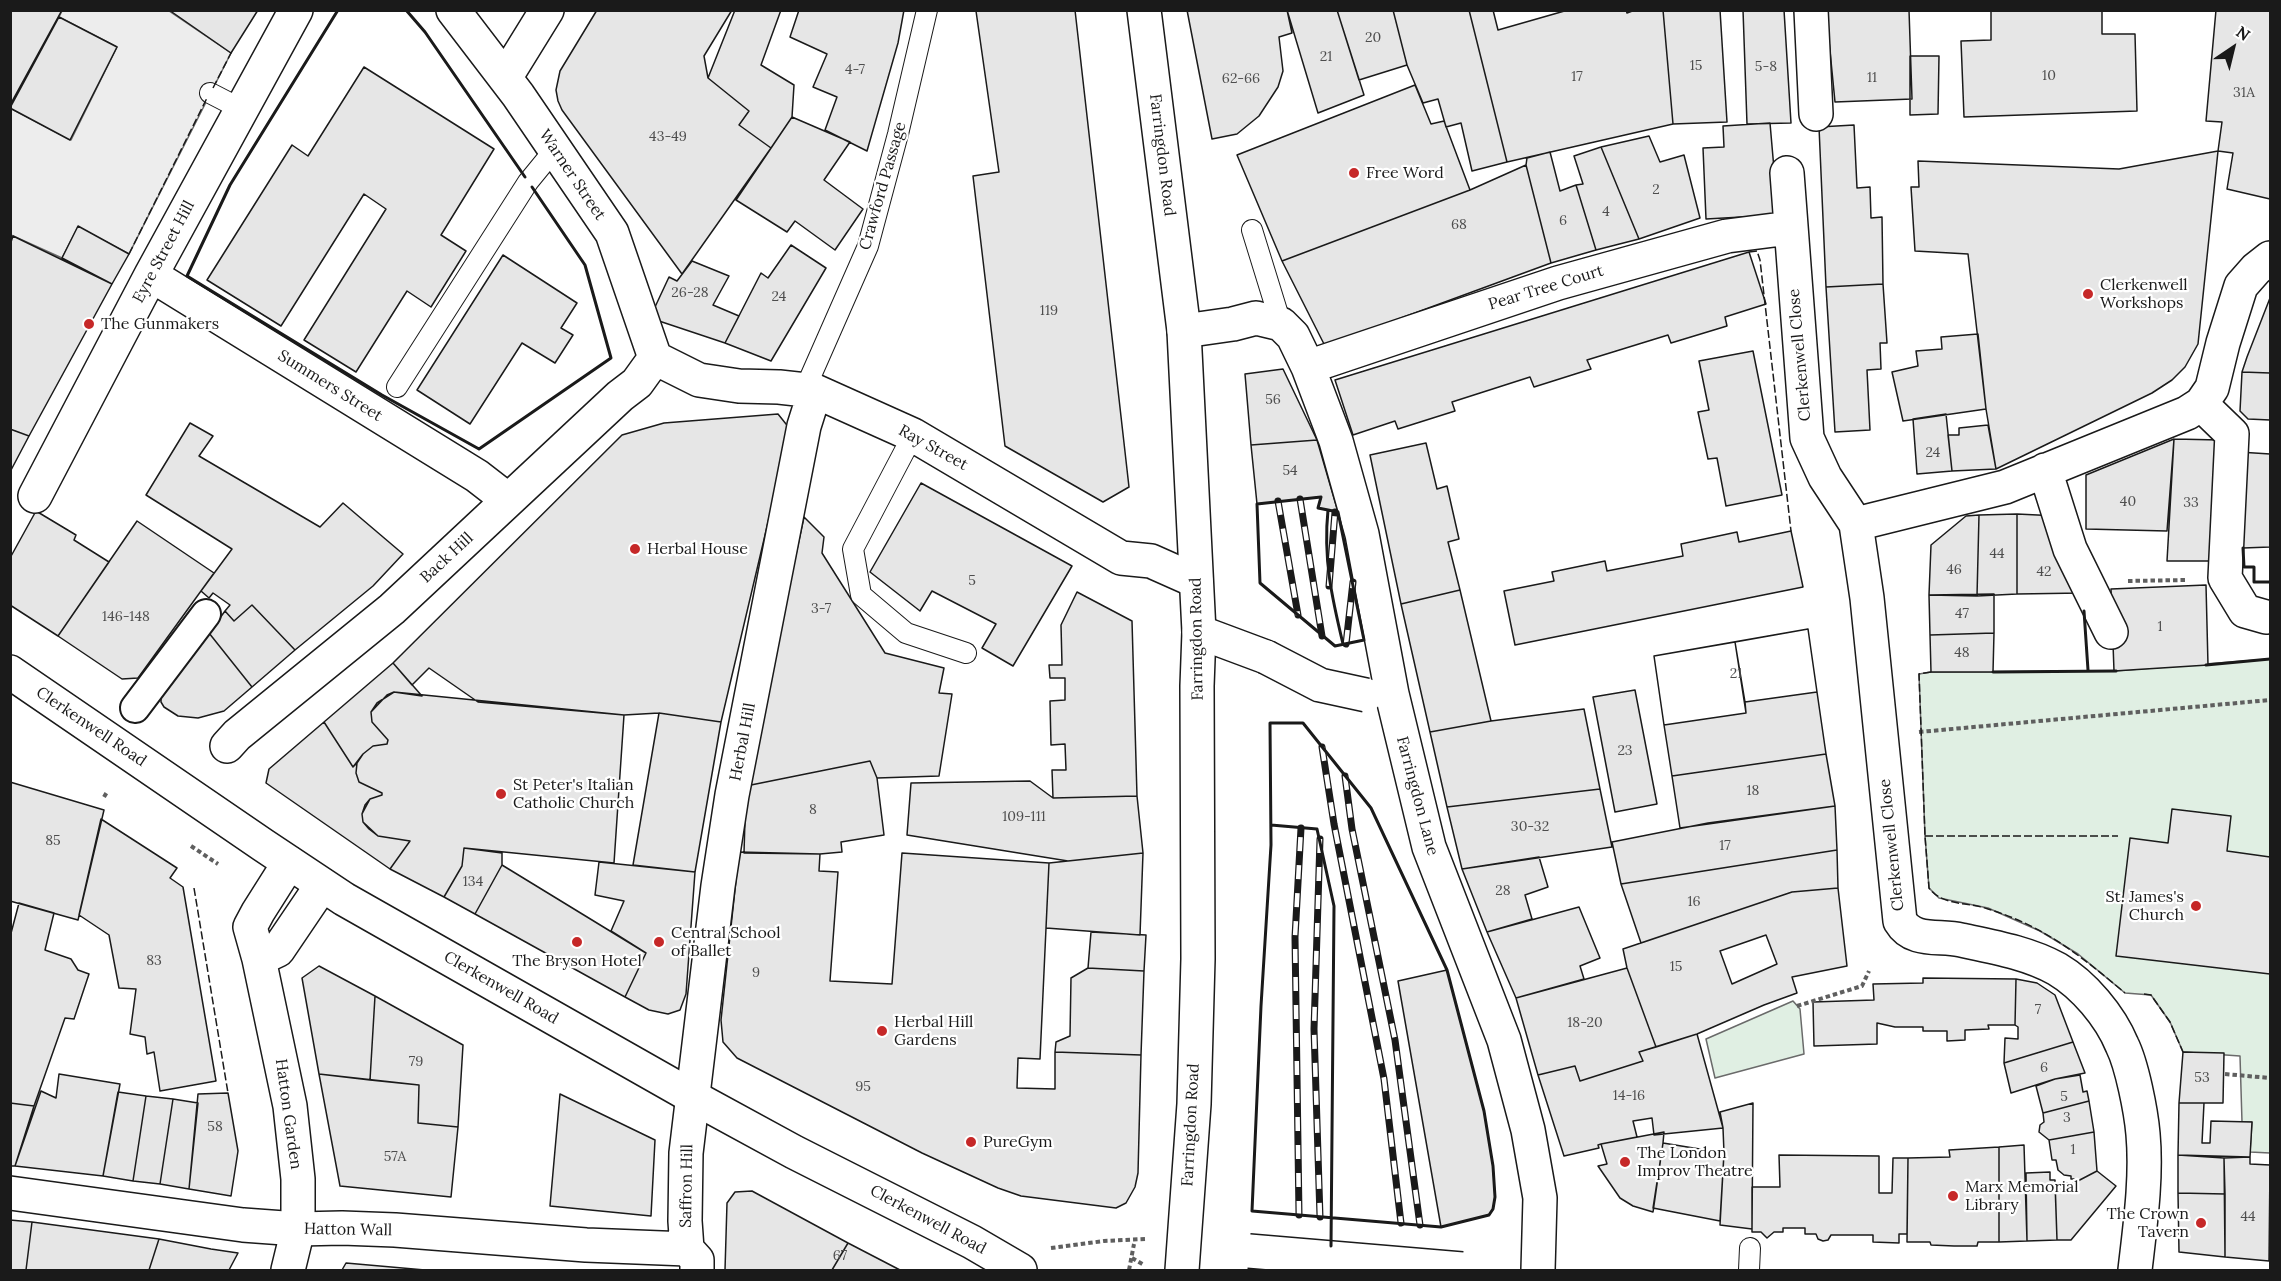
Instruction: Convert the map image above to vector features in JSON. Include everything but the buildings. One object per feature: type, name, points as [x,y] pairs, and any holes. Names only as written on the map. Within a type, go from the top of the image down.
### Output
[{"type":"street","name":"Eyre Street Hill","points":[[35,496],[151,275],[296,10]]},
{"type":"street","name":"Warner Street","points":[[453,10],[505,78],[612,233],[655,358]]},
{"type":"street","points":[[505,78],[547,10]]},
{"type":"street","name":"Farringdon Road","points":[[1144,10],[1185,331],[1199,632],[1197,686],[1198,958],[1194,1104],[1183,1255]]},
{"type":"street","points":[[1811,10],[1816,114]]},
{"type":"street","name":"Clerkenwell Close","points":[[1787,173],[1807,438],[1825,477],[1856,524],[1867,598],[1900,921],[1906,931],[1917,936],[1953,938],[2040,960],[2060,971],[2076,984],[2102,1011],[2123,1045],[2143,1133],[2142,1200],[2135,1270]]},
{"type":"street","name":"Pear Tree Court","points":[[1308,367],[1558,283],[1727,236],[1790,228]]},
{"type":"street","points":[[1856,524],[2005,487],[2187,412],[2201,404],[2212,388],[2241,286],[2256,269],[2271,258]]},
{"type":"street","name":"Summers Street","points":[[151,275],[477,476],[508,500]]},
{"type":"street","points":[[1185,331],[1256,318],[1281,324]]},
{"type":"street","name":"Farringdon Lane","points":[[1281,324],[1293,336],[1308,367],[1336,441],[1362,534],[1379,695],[1430,847],[1504,1040],[1528,1130],[1540,1198],[1538,1270]]},
{"type":"street","name":"Ray Street","points":[[655,358],[699,380],[739,386],[810,390],[913,435],[1121,558],[1151,561],[1196,581]]},
{"type":"street","name":"Back Hill","points":[[227,746],[237,735],[392,609],[620,396],[637,383],[655,358]]},
{"type":"street","name":"Herbal Hill","points":[[693,1097],[718,886],[732,795],[810,390]]},
{"type":"street","points":[[2201,404],[2232,434],[2225,578],[2245,611],[2266,617]]},
{"type":"street","points":[[2045,470],[2070,549],[2111,632]]},
{"type":"street","points":[[135,708],[206,614]]},
{"type":"street","points":[[1199,632],[1266,657],[1320,685],[1379,695]]},
{"type":"street","name":"Clerkenwell Road","points":[[10,672],[322,885],[601,1047],[794,1152],[972,1242],[1017,1269]]},
{"type":"street","name":"Hatton Garden","points":[[288,1270],[298,1229],[297,1179],[290,1106],[259,958],[250,927],[289,863]]},
{"type":"street","points":[[259,958],[278,950],[322,885]]},
{"type":"street","name":"Saffron Hill","points":[[692,1260],[685,1221],[686,1153],[693,1097]]},
{"type":"street","name":"Hatton Wall","points":[[10,1193],[243,1225],[298,1229],[395,1230],[584,1258],[692,1260]]},
{"type":"street","points":[[1250,1251],[1471,1270]]},
{"type":"lane","name":"Crawford Passage","points":[[810,390],[868,246],[898,134],[927,10]]},
{"type":"lane","points":[[210,93],[241,109]]},
{"type":"lane","points":[[398,387],[528,183],[555,149]]},
{"type":"lane","name":"Farringdon Lane","points":[[1252,230],[1281,324]]},
{"type":"lane","points":[[913,435],[853,549],[861,595],[906,633],[966,653]]},
{"type":"lane","points":[[1749,1270],[1750,1248]]},
{"type":"path","points":[[2085,583],[2225,578]]},
{"type":"path","points":[[1912,732],[2271,700]]},
{"type":"path","points":[[104,797],[107,792]]},
{"type":"path","points":[[1797,1006],[1862,986],[1869,971]]},
{"type":"path","points":[[2225,1074],[2271,1078]]},
{"type":"path","points":[[1017,1269],[1041,1250],[1104,1240],[1183,1255]]},
{"type":"path","points":[[1129,1270],[1134,1244]]},
{"type":"green space","points":[[2270,659],[2270,1153],[2250,1152],[2252,1122],[2242,1122],[2240,1056],[2183,1052],[2170,1022],[2151,995],[2125,993],[2078,954],[2040,931],[1988,908],[1939,898],[1929,888],[1919,674],[1931,672],[2114,671]]},
{"type":"green space","points":[[1793,1001],[1800,1009],[1804,1054],[1715,1078],[1706,1039]]},
{"type":"shaded area","points":[[62,11],[169,11],[231,53],[129,254],[78,227],[62,258],[11,235],[10,108],[71,140],[117,47],[59,17]]},
{"type":"railway","points":[[1300,499],[1322,636]]},
{"type":"railway","points":[[1278,501],[1298,615]]},
{"type":"railway","points":[[1329,586],[1335,512]]},
{"type":"railway","points":[[1346,644],[1353,582]]},
{"type":"railway","points":[[1322,747],[1334,824],[1384,1079],[1401,1223]]},
{"type":"railway","points":[[1345,776],[1352,829],[1395,1040],[1420,1225]]},
{"type":"railway","points":[[1299,1215],[1295,937],[1301,828]]},
{"type":"railway","points":[[1320,839],[1314,1029],[1320,1217]]},
{"type":"fence","points":[[213,88],[231,53]]},
{"type":"fence","points":[[129,254],[207,98]]},
{"type":"fence","points":[[1749,252],[1757,251],[1760,260],[1791,531]]},
{"type":"fence","points":[[1931,672],[1919,674],[1929,888],[1934,894],[1948,901],[1988,909],[2044,933],[2077,955],[2125,993]]},
{"type":"fence","points":[[1925,836],[2118,836]]},
{"type":"fence","points":[[194,888],[228,1093]]},
{"type":"fence","points":[[2144,994],[2151,995],[2170,1022],[2183,1052]]},
{"type":"wall","points":[[338,10],[230,185],[187,276],[382,395],[479,449],[611,358],[585,265],[532,187]]},
{"type":"wall","points":[[406,10],[425,32],[525,177]]},
{"type":"wall","points":[[1321,497],[1318,508],[1338,512],[1364,640],[1335,646],[1260,583],[1257,504],[1321,497]]},
{"type":"wall","points":[[1328,510],[1328,562],[1332,594],[1343,644]]},
{"type":"wall","points":[[2243,548],[2244,567],[2254,567],[2254,582],[2270,582]]},
{"type":"wall","points":[[2084,611],[2088,670]]},
{"type":"wall","points":[[2206,665],[2270,659]]},
{"type":"wall","points":[[1993,672],[2116,671]]},
{"type":"wall","points":[[1270,723],[1303,723],[1371,808],[1447,970],[1484,1111],[1493,1166],[1495,1197],[1493,1209],[1489,1215],[1441,1227],[1252,1211],[1271,845],[1270,723]]},
{"type":"wall","points":[[1271,825],[1317,829],[1334,906],[1331,1246]]},
{"type":"place","name":"Free Word","points":[[1354,173]]},
{"type":"place","name":"Clerkenwell Workshops","points":[[2088,294]]},
{"type":"place","name":"The Gunmakers","points":[[89,324]]},
{"type":"place","name":"Herbal House","points":[[635,549]]},
{"type":"place","name":"St Peter's Italian Catholic Church","points":[[501,794]]},
{"type":"place","name":"St. James's Church","points":[[2196,906]]},
{"type":"place","name":"The Bryson Hotel","points":[[577,942]]},
{"type":"place","name":"Central School of Ballet","points":[[659,942]]},
{"type":"place","name":"Herbal Hill Gardens","points":[[882,1031]]},
{"type":"place","name":"PureGym","points":[[971,1142]]},
{"type":"place","name":"The London Improv Theatre","points":[[1625,1162]]},
{"type":"place","name":"Marx Memorial Library","points":[[1953,1196]]},
{"type":"place","name":"The Crown Tavern","points":[[2201,1223]]}]
